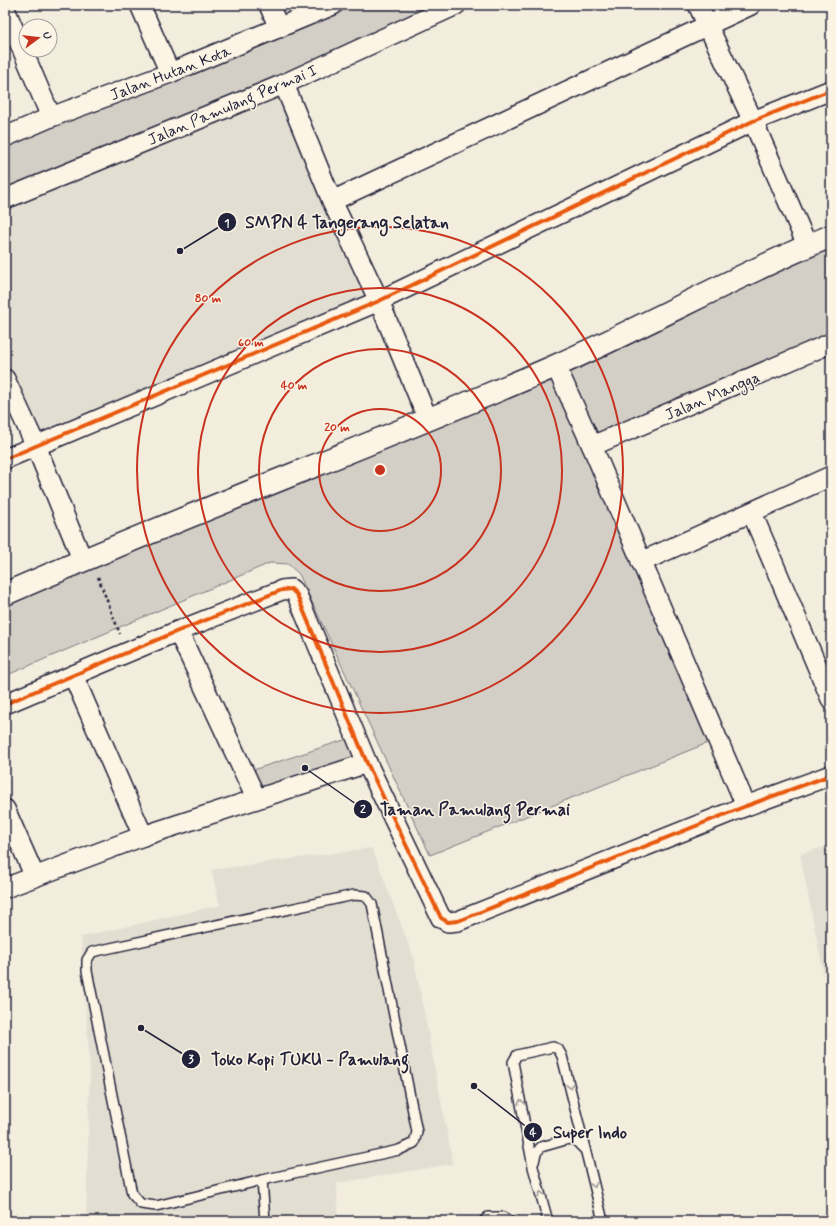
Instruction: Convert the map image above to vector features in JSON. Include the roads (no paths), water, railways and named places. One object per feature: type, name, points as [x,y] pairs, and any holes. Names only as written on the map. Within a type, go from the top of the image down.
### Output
[{"type":"street","points":[[140,5],[170,73]]},
{"type":"street","points":[[269,5],[279,28]]},
{"type":"street","name":"Jalan Hutan Kota","points":[[5,136],[51,117],[170,73],[333,5]]},
{"type":"street","name":"Jalan Pamulang Permai I","points":[[5,199],[284,84],[456,5]]},
{"type":"street","points":[[698,5],[706,25],[753,121],[808,245]]},
{"type":"street","points":[[332,201],[751,5]]},
{"type":"street","points":[[5,9],[51,117]]},
{"type":"street","points":[[284,84],[332,201],[379,302],[428,420]]},
{"type":"street","points":[[5,459],[379,302],[753,121],[831,90]]},
{"type":"street","points":[[5,594],[86,558],[428,420],[556,366],[808,245],[831,236]]},
{"type":"street","name":"Jalan Mangga","points":[[592,446],[831,343]]},
{"type":"street","points":[[556,366],[592,446],[746,806]]},
{"type":"street","points":[[5,379],[86,558]]},
{"type":"street","points":[[641,562],[831,476]]},
{"type":"street","points":[[752,513],[831,699]]},
{"type":"street","points":[[5,704],[178,631],[282,590],[291,589],[297,595],[367,763],[441,918],[448,922],[458,921],[746,806],[831,775]]},
{"type":"street","points":[[178,631],[256,798]]},
{"type":"street","points":[[73,675],[143,836]]},
{"type":"street","points":[[5,888],[143,836],[367,763]]},
{"type":"street","points":[[5,809],[35,877]]},
{"type":"lane","points":[[354,894],[366,896],[372,904],[417,1132],[414,1143],[399,1150],[262,1180],[156,1206],[141,1204],[132,1194],[87,971],[87,960],[92,952],[354,894]]},
{"type":"lane","points":[[548,1221],[533,1167],[513,1062],[516,1055],[553,1047],[558,1049],[562,1056],[603,1221]]},
{"type":"lane","points":[[533,1167],[536,1153],[545,1146],[569,1139],[575,1140],[585,1150]]},
{"type":"lane","points":[[262,1180],[265,1221]]},
{"type":"lane","points":[[484,1221],[488,1217],[502,1217],[509,1221]]},
{"type":"place","name":"SMPN 4 Tangerang Selatan","points":[[180,251]]},
{"type":"place","name":"Taman Pamulang Permai","points":[[305,768]]},
{"type":"place","name":"Toko Kopi TUKU - Pamulang","points":[[141,1028]]},
{"type":"place","name":"Super Indo","points":[[474,1086]]}]
